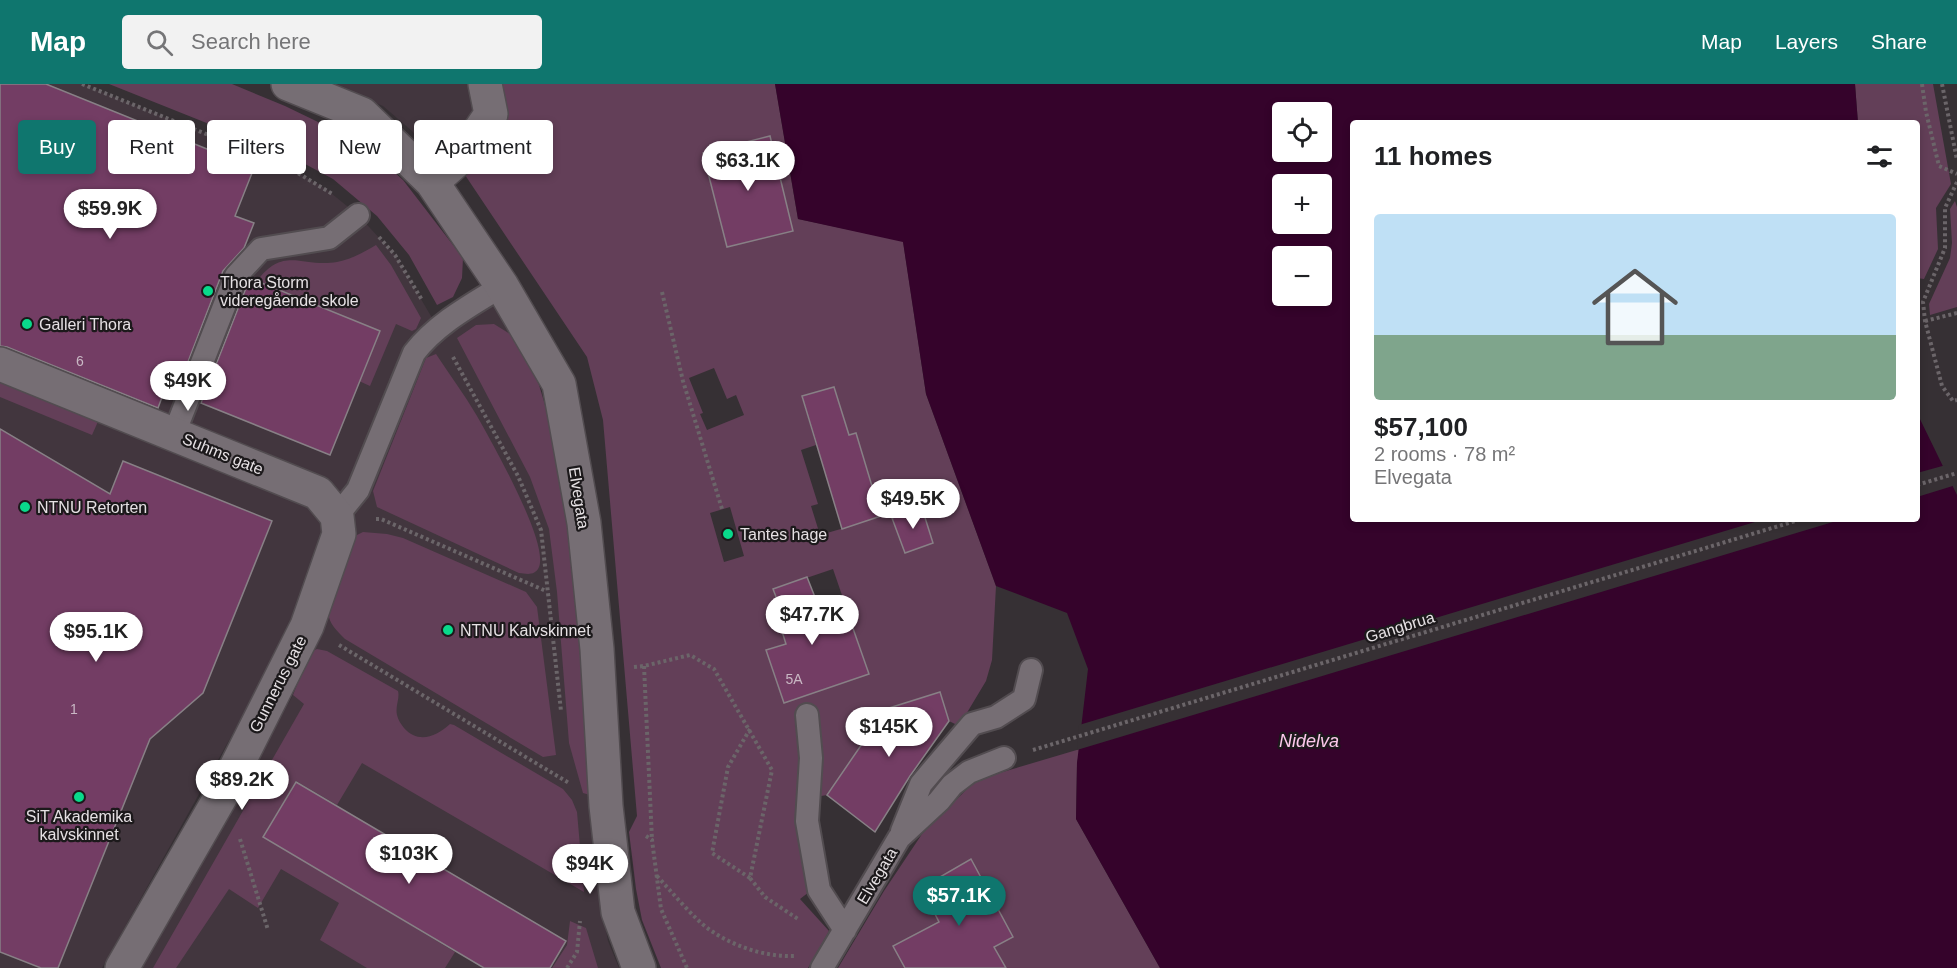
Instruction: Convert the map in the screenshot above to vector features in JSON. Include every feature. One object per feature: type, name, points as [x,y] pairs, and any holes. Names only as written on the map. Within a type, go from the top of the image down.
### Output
[{"type":"street","name":"Elvegata","points":[[288,84],[362,114],[432,182],[502,286],[559,384],[584,523],[597,649],[606,806],[618,912],[639,968]]},
{"type":"street","points":[[432,182],[464,154],[491,114],[485,84]]},
{"type":"street","name":"Suhms gate","points":[[0,364],[318,493],[337,516]]},
{"type":"street","name":"Gunnerus gate","points":[[122,968],[224,791],[307,626],[339,534],[337,516]]},
{"type":"lane","points":[[174,434],[236,276],[261,249],[330,238],[358,215]]},
{"type":"lane","points":[[337,516],[358,490],[414,353],[423,340],[502,286]]},
{"type":"lane","points":[[899,838],[921,784],[972,724],[996,717],[1024,699],[1031,670]]},
{"type":"lane","points":[[807,715],[811,758],[807,821],[819,890],[841,936]]},
{"type":"lane","name":"Elvegata","points":[[822,968],[899,838],[939,801],[952,785],[969,772],[1004,758]]},
{"type":"path","points":[[82,84],[288,167],[326,189],[358,215],[395,255],[438,328],[518,476],[541,530],[561,714]]},
{"type":"path","points":[[1922,84],[1939,166],[1957,174]]},
{"type":"path","points":[[1941,84],[1957,160]]},
{"type":"path","points":[[1957,182],[1945,208],[1945,248],[1923,302],[1925,321],[1942,386],[1953,401],[1957,400]]},
{"type":"path","points":[[662,292],[683,381],[722,509]]},
{"type":"path","points":[[1925,321],[1957,313]]},
{"type":"path","points":[[1920,484],[1957,473]]},
{"type":"path","points":[[337,516],[381,519],[546,591]]},
{"type":"path","name":"Gangbrua","points":[[1004,758],[1792,522]]},
{"type":"path","points":[[549,610],[619,668],[644,666],[690,655],[714,669],[772,770],[750,878]]},
{"type":"path","points":[[307,626],[569,783],[568,772]]},
{"type":"path","points":[[644,666],[652,840]]},
{"type":"path","points":[[750,729],[728,767],[712,852],[750,878],[765,897],[841,936]]},
{"type":"path","points":[[224,791],[268,930]]},
{"type":"path","points":[[656,875],[709,929],[742,947],[779,957]]},
{"type":"shaded area","name":"NTNU Kalvskinnet","points":[[0,84],[82,84],[171,120],[108,120],[108,174],[195,174],[195,130],[207,134],[207,174],[300,174],[326,189],[358,215],[395,255],[438,328],[487,295],[526,356],[539,385],[551,424],[588,747],[603,913],[608,941],[619,968],[140,968],[292,697],[355,536],[354,523],[324,480],[0,348]]},
{"type":"shaded area","points":[[109,84],[232,84],[285,106],[318,122],[318,171],[306,165],[306,120],[207,120],[207,123]]},
{"type":"shaded area","points":[[330,84],[468,84],[479,120],[414,120],[414,133],[402,120],[383,106]]},
{"type":"shaded area","points":[[468,84],[775,84],[798,219],[903,241],[926,394],[996,586],[992,660],[986,681],[959,726],[949,721],[827,795],[803,799],[809,892],[800,899],[829,931],[808,968],[661,968],[642,920],[629,832],[637,816],[603,420],[587,357],[465,175],[553,174],[553,120],[479,120]],"holes":[[[770,137],[793,231],[727,247],[703,154]],[[714,368],[727,399],[736,395],[744,415],[707,430],[689,378]],[[833,387],[849,435],[856,433],[876,498],[851,506],[851,526],[820,535],[811,506],[818,504],[801,450],[816,445],[802,397]],[[730,507],[744,556],[724,562],[710,513]],[[833,569],[869,674],[784,703],[766,650],[791,642],[783,619],[778,620],[775,609],[780,607],[774,589]]]},
{"type":"shaded area","points":[[1855,84],[1933,84],[1951,184],[1936,208],[1938,249],[1924,279],[1920,278],[1920,120],[1858,120]]},
{"type":"shaded area","points":[[324,174],[396,174],[403,180],[463,258],[462,278],[453,297],[437,305],[409,255],[377,216],[333,179]]},
{"type":"shaded area","points":[[1955,201],[1957,207],[1957,307],[1930,315],[1929,304],[1950,258],[1952,243],[1950,209]]},
{"type":"shaded area","points":[[376,245],[391,265],[421,318],[416,329],[412,331],[396,324],[370,386],[359,381],[257,281],[267,270],[285,261],[337,262],[353,257]]},
{"type":"shaded area","points":[[494,324],[515,337],[526,356],[539,385],[559,452],[573,558],[590,795],[583,793],[569,743],[557,592],[549,529],[530,477],[457,338],[476,325]]},
{"type":"shaded area","points":[[436,354],[477,416],[517,492],[536,536],[540,554],[539,567],[533,573],[519,573],[377,507],[373,491],[426,358]]},
{"type":"shaded area","points":[[0,376],[311,507],[322,521],[324,536],[276,656],[102,968],[0,968]]},
{"type":"shaded area","points":[[0,376],[100,417],[92,435],[0,397]]},
{"type":"shaded area","points":[[363,532],[403,538],[526,592],[537,607],[556,755],[543,757],[345,639],[336,630],[329,616],[328,606],[355,536]]},
{"type":"shaded area","points":[[317,649],[327,651],[398,691],[397,717],[409,733],[427,737],[450,724],[454,725],[563,789],[572,800],[577,812],[584,892],[362,763],[337,805],[296,781],[263,836],[455,952],[445,968],[367,968],[320,940],[339,903],[281,869],[258,908],[229,889],[176,968],[153,968],[304,704],[293,695],[310,652]]},
{"type":"shaded area","points":[[1080,749],[1077,763],[1076,819],[1160,968],[838,968],[884,891],[922,834],[967,789],[979,779]]},
{"type":"shaded area","points":[[570,921],[586,928],[598,968],[552,968],[567,945]]},
{"type":"water","name":"Nidelva","points":[[775,84],[1855,84],[1858,120],[1350,120],[1350,522],[1920,522],[1920,419],[1957,495],[1957,968],[1160,968],[1076,819],[1077,763],[1088,669],[1067,613],[996,586],[926,394],[903,242],[798,219]]},
{"type":"pier","points":[[1946,465],[1956,485],[1920,496],[1920,472]]},
{"type":"pier","points":[[1755,522],[1833,522],[1077,750],[1079,725]]},
{"type":"building","name":"Thora Storm videregående skole","points":[[0,84],[46,84],[135,120],[108,120],[108,174],[195,174],[195,144],[207,149],[207,174],[252,174],[235,216],[254,223],[244,248],[223,271],[176,393],[165,389],[158,408],[0,346]]},
{"type":"building","points":[[770,136],[793,231],[727,247],[703,153]]},
{"type":"building","name":"Thora Storm videregående skole","points":[[252,279],[380,331],[330,455],[201,403],[248,283]]},
{"type":"building","points":[[834,387],[849,435],[856,433],[881,516],[842,529],[802,396]]},
{"type":"building","points":[[0,429],[110,494],[123,461],[272,521],[203,693],[150,739],[58,968],[41,968],[0,952]]},
{"type":"building","points":[[922,508],[933,543],[905,553],[892,518]]},
{"type":"building","points":[[807,577],[826,625],[849,617],[869,674],[784,703],[766,650],[786,644],[775,609],[780,607],[773,589]]},
{"type":"building","points":[[940,692],[949,721],[910,776],[875,832],[827,795],[886,709]]},
{"type":"building","points":[[296,782],[566,941],[550,968],[484,968],[263,837]]},
{"type":"building","points":[[971,859],[1013,937],[994,947],[1006,968],[905,968],[893,946],[939,922],[934,912],[947,906],[933,881]]},
{"type":"place","name":"Thora Storm videregående skole","points":[[208,291]]},
{"type":"place","name":"Galleri Thora","points":[[27,324]]},
{"type":"place","name":"NTNU Retorten","points":[[25,507]]},
{"type":"place","name":"Tantes hage","points":[[728,534]]},
{"type":"place","name":"NTNU Kalvskinnet","points":[[448,630]]},
{"type":"place","name":"SiT Akademika kalvskinnet","points":[[79,797]]}]
